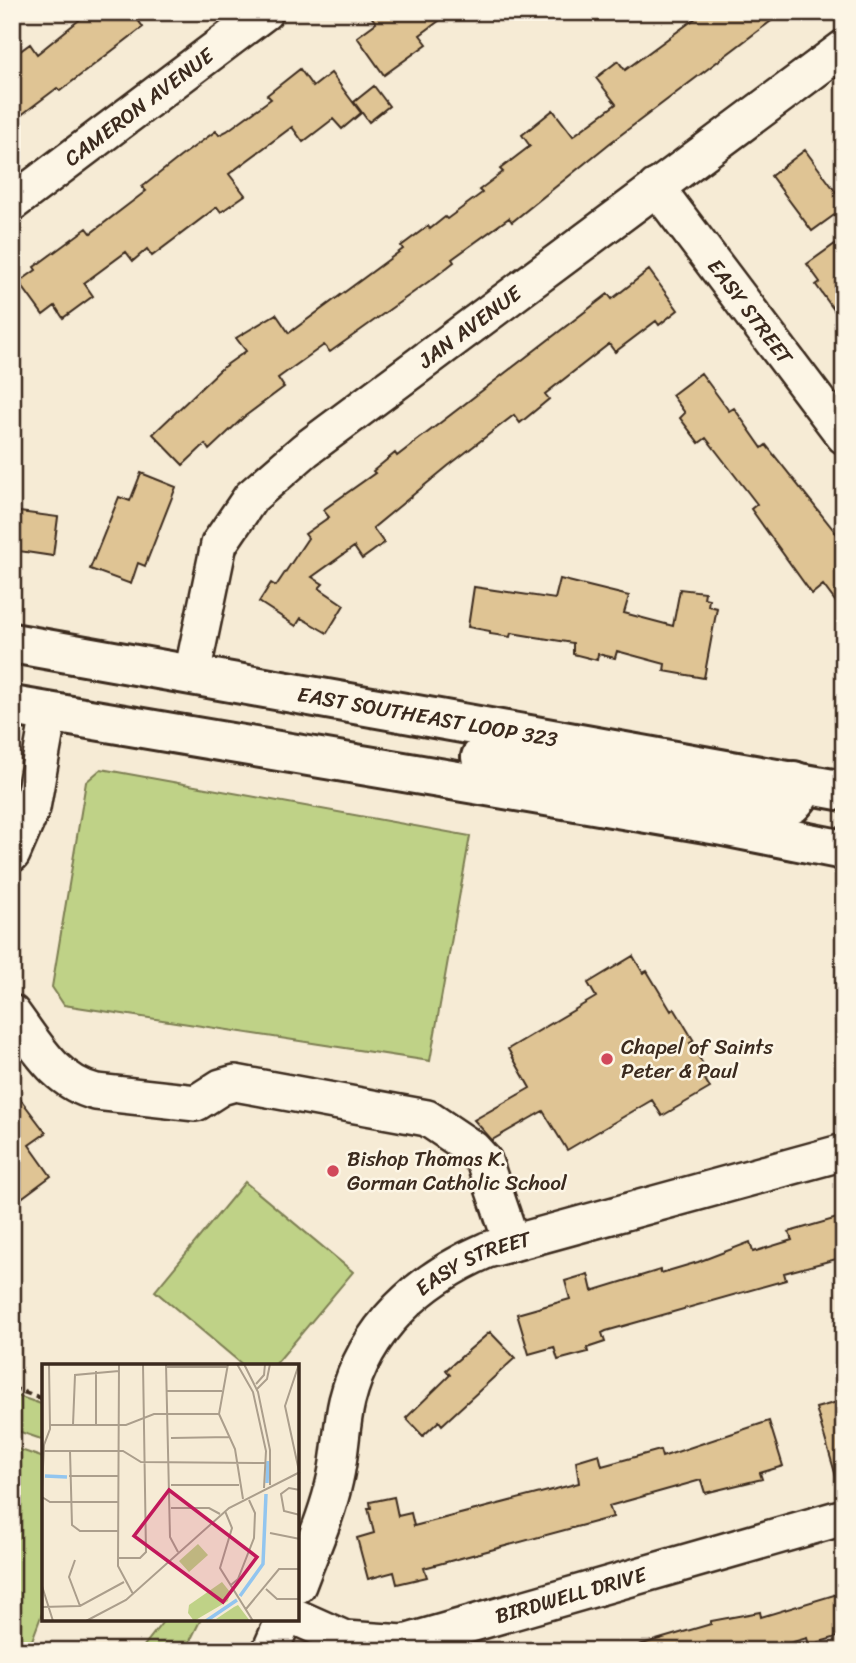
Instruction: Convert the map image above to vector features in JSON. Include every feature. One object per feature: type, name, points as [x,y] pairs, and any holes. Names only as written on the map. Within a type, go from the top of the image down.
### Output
[{"type":"highway","name":"EAST SOUTHEAST LOOP 323","points":[[12,643],[844,791]]},
{"type":"highway","points":[[12,655],[57,651]]},
{"type":"highway","points":[[31,710],[704,822],[844,850]]},
{"type":"highway","points":[[323,757],[419,746],[776,807],[785,807],[798,797],[794,781]]},
{"type":"street","name":"CAMERON AVENUE","points":[[12,203],[265,12]]},
{"type":"street","name":"JAN AVENUE","points":[[192,674],[219,544],[251,497],[305,450],[844,48]]},
{"type":"street","name":"EASY STREET","points":[[656,187],[844,436]]},
{"type":"street","points":[[12,854],[32,808],[31,710]]},
{"type":"street","points":[[12,1013],[53,1068],[83,1089],[186,1104],[195,1103],[221,1087],[235,1083],[427,1118],[473,1149],[484,1161],[512,1243]]},
{"type":"street","name":"EASY STREET","points":[[299,1582],[331,1497],[351,1388],[377,1335],[405,1302],[432,1278],[467,1259],[512,1243],[844,1152]]},
{"type":"street","name":"BIRDWELL DRIVE","points":[[299,1619],[345,1639],[404,1643],[844,1517]]},
{"type":"street","points":[[270,1651],[283,1621]]},
{"type":"path","points":[[12,1388],[42,1398]]},
{"type":"green space","points":[[101,769],[470,836],[430,1061],[64,1005],[52,987],[86,782]]},
{"type":"green space","points":[[245,1182],[353,1272],[276,1364],[242,1364],[155,1291]]},
{"type":"green space","points":[[12,1394],[42,1404],[42,1439],[12,1429]]},
{"type":"green space","points":[[12,1447],[42,1457],[42,1613],[28,1651],[12,1651]]},
{"type":"green space","points":[[163,1621],[200,1621],[185,1651],[140,1651]]},
{"type":"building","points":[[89,12],[132,12],[143,27],[60,91],[57,88],[12,122],[12,57],[30,44],[37,54]]},
{"type":"building","points":[[368,12],[451,12],[420,35],[427,44],[384,75],[357,37],[376,23]]},
{"type":"building","points":[[704,12],[783,12],[610,143],[512,222],[509,218],[452,259],[454,262],[435,277],[330,352],[324,345],[278,378],[284,387],[244,417],[209,450],[205,444],[183,465],[153,434],[222,368],[246,351],[236,338],[276,314],[289,333],[403,249],[401,246],[428,226],[430,229],[445,217],[447,219],[482,193],[479,190],[503,172],[500,169],[530,146],[522,135],[553,110],[573,136],[616,104],[596,78],[618,61],[625,70]]},
{"type":"building","points":[[300,69],[313,87],[331,73],[361,113],[342,129],[333,119],[303,142],[292,127],[229,174],[245,195],[221,212],[217,207],[152,256],[147,249],[133,261],[126,252],[84,283],[93,296],[63,318],[55,306],[43,315],[19,282],[36,270],[34,267],[87,228],[91,233],[146,191],[142,187],[180,157],[216,131],[219,135],[227,131],[271,99],[267,95]]},
{"type":"building","points":[[374,86],[389,106],[369,122],[354,102]]},
{"type":"building","points":[[805,150],[844,203],[844,208],[812,231],[771,176]]},
{"type":"building","points":[[835,244],[844,256],[844,324],[816,285],[820,282],[807,264]]},
{"type":"building","points":[[649,270],[678,310],[659,325],[656,321],[615,352],[609,344],[545,394],[549,399],[520,423],[514,415],[448,466],[373,528],[384,543],[362,559],[354,547],[312,577],[323,584],[319,588],[344,605],[327,633],[301,618],[296,626],[259,602],[271,583],[276,586],[308,538],[305,534],[329,517],[323,510],[608,294],[612,299]]},
{"type":"building","points":[[701,373],[729,411],[734,408],[762,448],[766,445],[844,543],[844,613],[823,585],[812,594],[751,509],[757,504],[706,438],[699,443],[680,418],[685,413],[672,395]]},
{"type":"building","points":[[141,473],[176,487],[145,566],[138,563],[131,584],[90,569],[119,497],[130,501]]},
{"type":"building","points":[[12,511],[58,517],[53,556],[12,550]]},
{"type":"building","points":[[560,579],[629,596],[624,613],[673,626],[680,589],[705,592],[704,598],[709,599],[708,606],[717,608],[704,678],[664,671],[665,664],[617,651],[615,658],[598,654],[597,660],[573,654],[573,643],[511,633],[510,637],[490,634],[490,631],[468,627],[474,587],[555,599]]},
{"type":"building","name":"Chapel of Saints Peter & Paul","points":[[633,956],[643,973],[647,971],[671,1011],[674,1008],[694,1041],[690,1043],[706,1069],[701,1072],[710,1088],[662,1116],[652,1100],[567,1150],[543,1111],[492,1140],[474,1120],[530,1088],[508,1049],[596,997],[588,983]]},
{"type":"building","points":[[12,1088],[46,1133],[29,1145],[51,1176],[12,1205]]},
{"type":"building","points":[[844,1216],[844,1257],[784,1273],[786,1280],[606,1331],[602,1333],[605,1342],[587,1348],[588,1352],[558,1360],[554,1347],[529,1354],[517,1314],[570,1299],[565,1281],[588,1274],[592,1291],[660,1270],[661,1273],[698,1262],[750,1242],[753,1252],[792,1240],[789,1232]]},
{"type":"building","points":[[490,1332],[515,1358],[442,1425],[439,1421],[423,1436],[406,1418],[450,1375],[446,1370]]},
{"type":"building","points":[[844,1400],[844,1482],[838,1483],[816,1408]]},
{"type":"building","points":[[769,1421],[783,1466],[760,1473],[762,1479],[705,1493],[701,1480],[609,1506],[613,1517],[424,1568],[427,1577],[397,1584],[394,1572],[368,1579],[357,1538],[374,1533],[368,1508],[371,1508],[370,1502],[394,1497],[398,1516],[411,1513],[414,1526],[579,1483],[576,1461],[599,1454],[602,1466],[660,1450],[662,1457]]},
{"type":"building","points":[[844,1592],[844,1635],[809,1645],[807,1638],[762,1651],[640,1651],[639,1645],[711,1624],[711,1621],[760,1612],[761,1617]]},
{"type":"place","name":"Chapel of Saints Peter & Paul","points":[[607,1059]]},
{"type":"place","name":"Bishop Thomas K. Gorman Catholic School","points":[[333,1171]]}]
